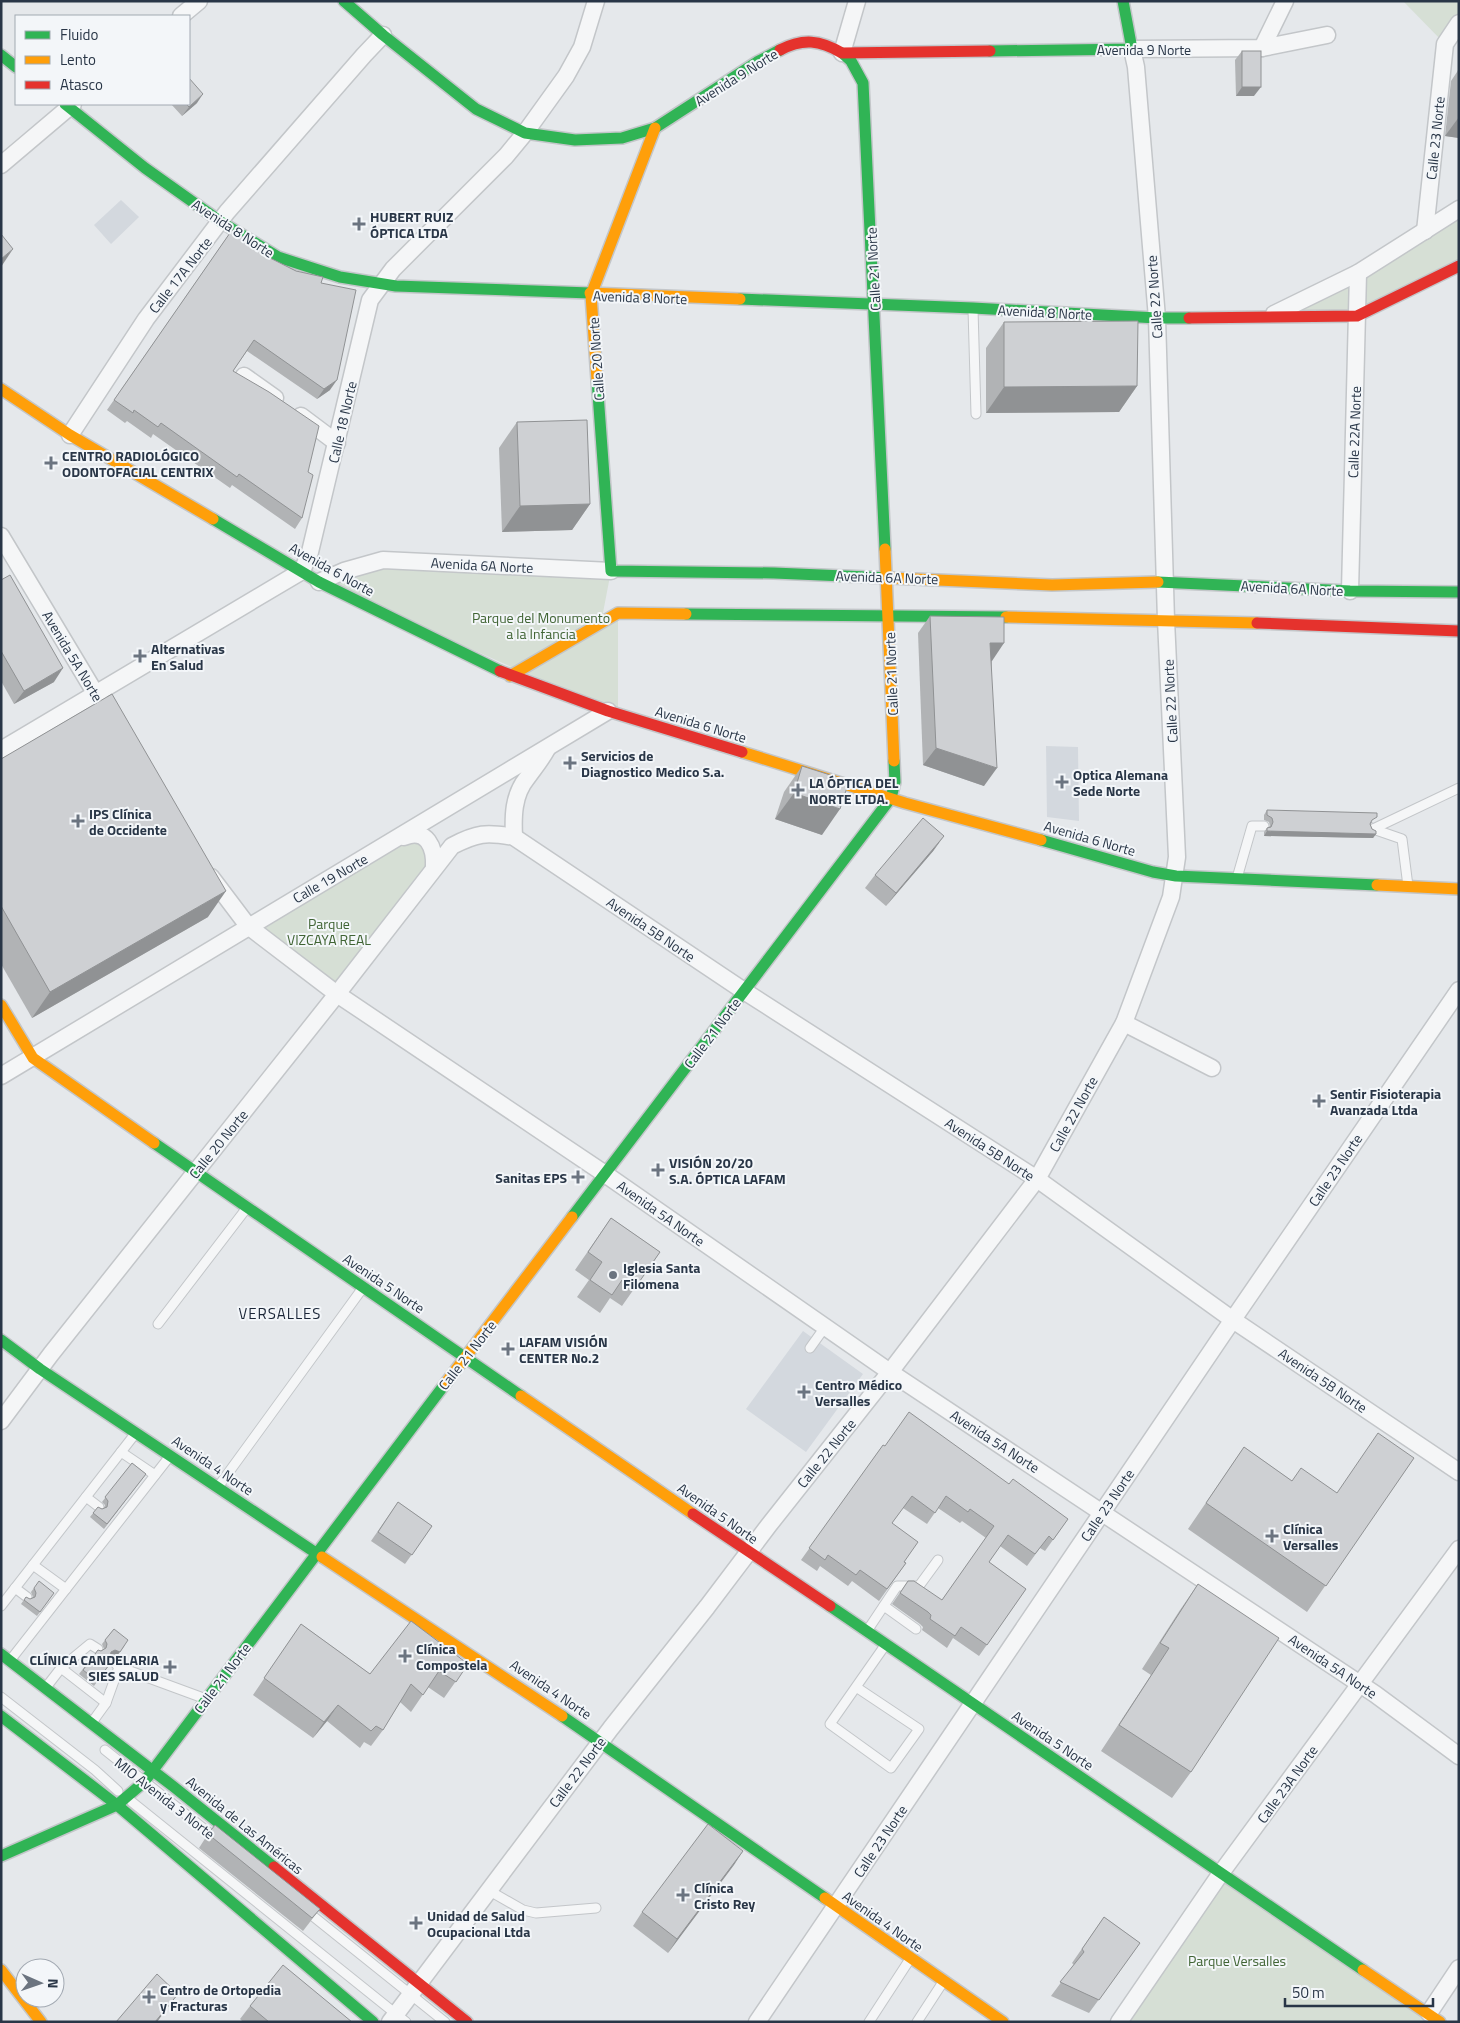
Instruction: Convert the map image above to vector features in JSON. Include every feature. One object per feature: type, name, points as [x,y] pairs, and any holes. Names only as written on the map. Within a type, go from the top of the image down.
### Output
[{"type":"street","points":[[182,15],[199,1]]},
{"type":"street","name":"Avenida 9 Norte","points":[[344,1],[383,35],[476,109],[525,133],[575,140],[622,138],[655,128],[757,62],[789,45],[814,41],[842,52],[1262,48],[1327,35]]},
{"type":"street","name":"Calle 18 Norte","points":[[302,571],[310,552],[338,443],[370,300],[381,284],[506,156],[525,133],[566,76],[582,47],[596,1]]},
{"type":"street","points":[[842,52],[857,1]]},
{"type":"street","name":"Calle 22 Norte","points":[[397,2019],[414,1989],[600,1741],[890,1372],[1037,1179],[1124,1023],[1171,896],[1176,876],[1177,857],[1166,620],[1157,318],[1136,67],[1124,1]]},
{"type":"street","points":[[1262,48],[1285,1]]},
{"type":"street","name":"Calle 23 Norte","points":[[1425,231],[1445,44],[1459,22]]},
{"type":"street","name":"Calle 17A Norte","points":[[70,435],[146,319],[227,212],[383,35]]},
{"type":"street","name":"Calle 21 Norte","points":[[1,1856],[117,1805],[127,1799],[144,1782],[465,1356],[606,1174],[891,798],[895,782],[863,83],[851,61],[842,52]]},
{"type":"street","points":[[1,55],[15,66]]},
{"type":"street","points":[[1,165],[69,105]]},
{"type":"street","name":"Avenida 8 Norte","points":[[69,105],[145,168],[221,222],[278,257],[340,277],[381,284],[591,295],[973,308],[1157,318],[1358,316],[1459,266]]},
{"type":"street","name":"Calle 20 Norte","points":[[611,571],[591,295],[655,128]]},
{"type":"street","name":"Avenida 8 Norte","points":[[1269,316],[1358,273],[1459,209]]},
{"type":"street","name":"Calle 22A Norte","points":[[1350,591],[1358,273]]},
{"type":"street","points":[[244,376],[338,443]]},
{"type":"street","name":"Avenida 6 Norte","points":[[1,389],[70,435],[319,582],[510,676],[608,712],[891,798],[1152,872],[1176,876],[1459,889]]},
{"type":"street","name":"Avenida 5A Norte","points":[[1,536],[6,553],[122,736]]},
{"type":"street","name":"Avenida 6A Norte","points":[[319,582],[344,571],[383,560],[611,571],[721,571],[1052,585],[1166,582],[1350,591],[1459,592]]},
{"type":"street","points":[[1,750],[302,571]]},
{"type":"street","points":[[510,676],[618,613],[1166,620],[1459,631]]},
{"type":"street","name":"Calle 19 Norte","points":[[1,1076],[248,926],[395,841],[608,712]]},
{"type":"street","points":[[514,838],[513,814],[517,797],[526,778],[536,768],[548,748]]},
{"type":"street","name":"Avenida 5B Norte","points":[[452,846],[470,836],[491,833],[514,838],[744,991],[1037,1179],[1233,1320],[1459,1472]]},
{"type":"street","points":[[395,841],[411,834],[422,836],[429,842],[434,854],[434,867]]},
{"type":"street","name":"Calle 20 Norte","points":[[1,1421],[195,1172],[338,994],[452,846]]},
{"type":"street","name":"Avenida 5A Norte","points":[[199,861],[248,926],[338,994],[606,1174],[890,1372],[1360,1684],[1459,1756]]},
{"type":"street","name":"Calle 23 Norte","points":[[757,2022],[1102,1512],[1459,990]]},
{"type":"street","name":"Avenida 5 Norte","points":[[1,1005],[32,1058],[748,1552],[1434,2017]]},
{"type":"street","points":[[1124,1023],[1212,1068]]},
{"type":"street","name":"Avenida 4 Norte","points":[[1,1340],[40,1369],[600,1741],[1003,2022]]},
{"type":"street","name":"Calle 23A Norte","points":[[1119,2022],[1221,1873],[1459,1549]]},
{"type":"street","name":"Avenida de Las Américas","points":[[6,1657],[152,1771],[414,1989],[467,2022]]},
{"type":"street","points":[[1,1716],[117,1805],[373,2022]]},
{"type":"street","points":[[1434,2017],[1459,1968]]},
{"type":"street","points":[[1,1970],[42,2022]]},
{"type":"lane","points":[[973,308],[976,414]]},
{"type":"lane","points":[[1408,888],[1402,839],[1373,830],[1459,788]]},
{"type":"lane","points":[[1237,878],[1252,826],[1264,826]]},
{"type":"lane","points":[[158,1324],[247,1208]]},
{"type":"lane","points":[[218,1487],[363,1287]]},
{"type":"lane","points":[[810,1348],[825,1327]]},
{"type":"lane","points":[[1,1606],[136,1432]]},
{"type":"lane","points":[[121,1452],[155,1475]]},
{"type":"lane","points":[[6,1657],[66,1589],[115,1520],[171,1455]]},
{"type":"lane","points":[[86,1497],[98,1506]]},
{"type":"lane","points":[[867,1631],[897,1586],[919,1586],[938,1560]]},
{"type":"lane","points":[[34,1565],[66,1589]]},
{"type":"lane","points":[[15,1588],[27,1596]]},
{"type":"lane","points":[[884,1606],[916,1629]]},
{"type":"lane","points":[[45,1688],[60,1668],[90,1644],[98,1649]]},
{"type":"lane","points":[[856,1686],[918,1729],[891,1768],[830,1724],[856,1686],[886,1644]]},
{"type":"lane","points":[[92,1724],[106,1703],[116,1664],[206,1699]]},
{"type":"lane","points":[[60,1668],[106,1703]]},
{"type":"lane","name":"MIO Avenida 3 Norte","points":[[1,1697],[95,1770],[127,1799],[154,1818],[397,2019]]},
{"type":"lane","name":"MIO Avenida 3 Norte","points":[[100,1746],[225,1846]]},
{"type":"lane","points":[[488,1890],[523,1910],[536,1913],[596,1908]]},
{"type":"lane","points":[[295,1902],[414,1989],[444,2022]]},
{"type":"lane","points":[[869,2022],[910,1958]]},
{"type":"lane","points":[[917,2022],[943,1981]]},
{"type":"shaded area","points":[[121,200],[139,217],[111,244],[94,225]]},
{"type":"shaded area","name":"Optica Alemana Sede Norte","points":[[1046,746],[1078,747],[1079,821],[1047,817]]},
{"type":"shaded area","name":"Centro Médico Versalles","points":[[803,1331],[863,1374],[806,1452],[746,1409]]},
{"type":"green space","points":[[1403,1],[1459,1],[1459,23],[1445,44]]},
{"type":"green space","points":[[1459,209],[1459,266],[1357,316],[1269,316]]},
{"type":"green space","name":"Parque del Monumento a la Infancia","points":[[383,560],[611,571],[601,623],[618,613],[618,714],[319,582]]},
{"type":"green space","name":"Parque VIZCAYA REAL","points":[[422,836],[434,867],[337,994],[248,926],[395,841]]},
{"type":"green space","name":"Parque Versalles","points":[[1221,1873],[1440,2022],[1119,2022]]},
{"type":"building","points":[[1242,51],[1261,51],[1261,87],[1242,87]]},
{"type":"building","points":[[190,79],[203,94],[189,107],[187,105],[190,105]]},
{"type":"building","points":[[232,230],[270,254],[268,257],[296,271],[323,277],[321,283],[356,290],[337,380],[324,389],[254,340],[233,371],[269,392],[319,426],[308,472],[313,475],[302,518],[239,474],[237,477],[161,423],[158,427],[134,410],[133,413],[114,400]]},
{"type":"building","points":[[1,234],[13,249],[1,259]]},
{"type":"building","points":[[1138,321],[1137,386],[1004,387],[1004,322]]},
{"type":"building","points":[[587,420],[590,504],[520,506],[517,422]]},
{"type":"building","points":[[10,575],[63,668],[24,691],[1,651],[1,580]]},
{"type":"building","points":[[930,616],[1004,617],[1004,643],[990,643],[997,768],[936,748]]},
{"type":"building","name":"IPS Clínica de Occidente","points":[[112,694],[226,891],[50,992],[1,906],[1,759]]},
{"type":"building","points":[[802,766],[849,781],[840,809],[794,793]]},
{"type":"building","points":[[1267,810],[1377,813],[1377,817],[1370,824],[1372,829],[1376,831],[1376,834],[1267,831],[1267,828],[1271,827],[1273,822],[1272,818],[1267,815]]},
{"type":"building","points":[[923,818],[944,836],[896,893],[875,875]]},
{"type":"building","points":[[611,1218],[660,1252],[635,1288],[622,1280],[612,1295],[590,1280],[602,1262],[588,1252]]},
{"type":"building","points":[[909,1412],[1009,1484],[1013,1479],[1068,1519],[1053,1540],[1049,1536],[1035,1554],[1008,1535],[989,1562],[1026,1589],[987,1645],[961,1627],[955,1636],[930,1619],[931,1615],[928,1612],[900,1593],[908,1581],[914,1581],[942,1600],[994,1526],[970,1509],[968,1512],[946,1496],[935,1513],[912,1496],[892,1523],[918,1542],[904,1562],[906,1563],[887,1589],[860,1570],[856,1575],[828,1555],[825,1560],[809,1548]]},
{"type":"building","points":[[1378,1433],[1414,1458],[1326,1586],[1206,1503],[1244,1447],[1292,1481],[1301,1468],[1337,1493]]},
{"type":"building","points":[[132,1463],[146,1474],[107,1524],[93,1513],[98,1507],[102,1509],[107,1507],[108,1501],[105,1497]]},
{"type":"building","points":[[398,1502],[432,1526],[412,1555],[378,1532]]},
{"type":"building","points":[[39,1581],[54,1593],[40,1612],[24,1600],[26,1597],[30,1599],[35,1597],[34,1588]]},
{"type":"building","points":[[1198,1584],[1279,1638],[1191,1772],[1119,1725],[1169,1648],[1160,1643]]},
{"type":"building","points":[[411,1621],[468,1664],[456,1682],[439,1671],[423,1695],[411,1684],[383,1730],[376,1726],[371,1731],[338,1705],[324,1722],[264,1678],[301,1624],[370,1674]]},
{"type":"building","points":[[114,1629],[128,1640],[120,1652],[115,1650],[111,1652],[110,1658],[112,1661],[97,1681],[83,1670],[98,1650],[101,1651],[106,1648],[105,1640]]},
{"type":"building","name":"Clínica Cristo Rey","points":[[708,1824],[743,1851],[677,1939],[642,1912]]},
{"type":"building","points":[[215,1825],[320,1909],[312,1918],[208,1834]]},
{"type":"building","points":[[1104,1917],[1140,1943],[1099,2000],[1060,1982],[1084,1952],[1082,1949]]},
{"type":"building","points":[[283,1965],[352,2022],[269,2022],[250,2006]]},
{"type":"building","name":"Centro de Ortopedia y Fracturas","points":[[157,1974],[178,1994],[155,2022],[116,2022]]},
{"type":"traffic: fast","points":[[344,1],[383,35],[476,109],[525,133],[575,140],[622,138],[655,128],[757,62],[780,50]]},
{"type":"traffic: fast","points":[[990,51],[1132,49],[1123,1]]},
{"type":"traffic: fast","points":[[842,53],[851,61],[863,83],[885,549]]},
{"type":"traffic: fast","points":[[1,55],[15,66]]},
{"type":"traffic: fast","points":[[66,105],[145,168],[221,222],[278,257],[340,277],[396,286],[590,293]]},
{"type":"traffic: fast","points":[[740,299],[1189,318]]},
{"type":"traffic: fast","points":[[597,380],[611,571],[774,573],[891,578]]},
{"type":"traffic: fast","points":[[213,519],[319,582],[500,671]]},
{"type":"traffic: fast","points":[[1158,582],[1350,591],[1459,592]]},
{"type":"traffic: fast","points":[[686,614],[1006,617]]},
{"type":"traffic: fast","points":[[572,1217],[891,798],[895,782],[894,761]]},
{"type":"traffic: fast","points":[[1041,840],[1153,872],[1176,876],[1377,885]]},
{"type":"traffic: fast","points":[[154,1143],[521,1396]]},
{"type":"traffic: fast","points":[[1,1340],[40,1369],[322,1557]]},
{"type":"traffic: fast","points":[[1,1856],[117,1805],[144,1782],[445,1384]]},
{"type":"traffic: fast","points":[[830,1606],[1363,1970]]},
{"type":"traffic: fast","points":[[1,1654],[174,1787],[274,1867]]},
{"type":"traffic: fast","points":[[1,1716],[117,1805],[373,2022]]},
{"type":"traffic: fast","points":[[562,1716],[825,1898]]},
{"type":"traffic: slow","points":[[597,380],[591,295],[655,128]]},
{"type":"traffic: slow","points":[[590,293],[740,299]]},
{"type":"traffic: slow","points":[[1,389],[70,435],[213,519]]},
{"type":"traffic: slow","points":[[885,549],[894,761]]},
{"type":"traffic: slow","points":[[891,578],[1052,585],[1158,582]]},
{"type":"traffic: slow","points":[[510,676],[618,613],[686,614]]},
{"type":"traffic: slow","points":[[1006,617],[1257,623]]},
{"type":"traffic: slow","points":[[742,752],[905,803],[1041,840]]},
{"type":"traffic: slow","points":[[1377,885],[1459,889]]},
{"type":"traffic: slow","points":[[1,1005],[33,1058],[154,1143]]},
{"type":"traffic: slow","points":[[445,1384],[572,1217]]},
{"type":"traffic: slow","points":[[521,1396],[693,1514]]},
{"type":"traffic: slow","points":[[322,1557],[562,1716]]},
{"type":"traffic: slow","points":[[825,1898],[1003,2022]]},
{"type":"traffic: slow","points":[[1,1970],[41,2022]]},
{"type":"traffic: slow","points":[[1363,1970],[1440,2022]]},
{"type":"traffic: jam","points":[[780,50],[788,46],[811,42],[826,45],[842,53],[990,51]]},
{"type":"traffic: jam","points":[[1189,318],[1357,316],[1459,266]]},
{"type":"traffic: jam","points":[[1257,623],[1459,631]]},
{"type":"traffic: jam","points":[[500,671],[608,711],[742,752]]},
{"type":"traffic: jam","points":[[693,1514],[830,1606]]},
{"type":"traffic: jam","points":[[274,1867],[467,2022]]},
{"type":"place","name":"HUBERT RUIZ ÓPTICA LTDA","points":[[359,224]]},
{"type":"place","name":"CENTRO RADIOLÓGICO ODONTOFACIAL CENTRIX","points":[[51,463]]},
{"type":"place","name":"Alternativas En Salud","points":[[140,656]]},
{"type":"place","name":"Servicios de Diagnostico Medico S.a.","points":[[570,763]]},
{"type":"place","name":"Optica Alemana Sede Norte","points":[[1062,782]]},
{"type":"place","name":"LA ÓPTICA DEL NORTE LTDA.","points":[[798,790]]},
{"type":"place","name":"IPS Clínica de Occidente","points":[[78,821]]},
{"type":"place","name":"Sentir Fisioterapia Avanzada Ltda","points":[[1319,1101]]},
{"type":"place","name":"VISIÓN 20/20 S.A. ÓPTICA LAFAM","points":[[658,1170]]},
{"type":"place","name":"Sanitas EPS","points":[[578,1177]]},
{"type":"place","name":"Iglesia Santa Filomena","points":[[613,1275]]},
{"type":"place","name":"LAFAM VISIÓN CENTER No.2","points":[[508,1349]]},
{"type":"place","name":"Centro Médico Versalles","points":[[804,1392]]},
{"type":"place","name":"Clínica Versalles","points":[[1272,1536]]},
{"type":"place","name":"Clínica Compostela","points":[[405,1656]]},
{"type":"place","name":"CLÍNICA CANDELARIA SIES SALUD","points":[[170,1667]]},
{"type":"place","name":"Clínica Cristo Rey","points":[[683,1895]]},
{"type":"place","name":"Unidad de Salud Ocupacional Ltda","points":[[416,1923]]},
{"type":"place","name":"Centro de Ortopedia y Fracturas","points":[[149,1997]]},
{"type":"district","name":"VERSALLES","points":[[280,1313]]}]
